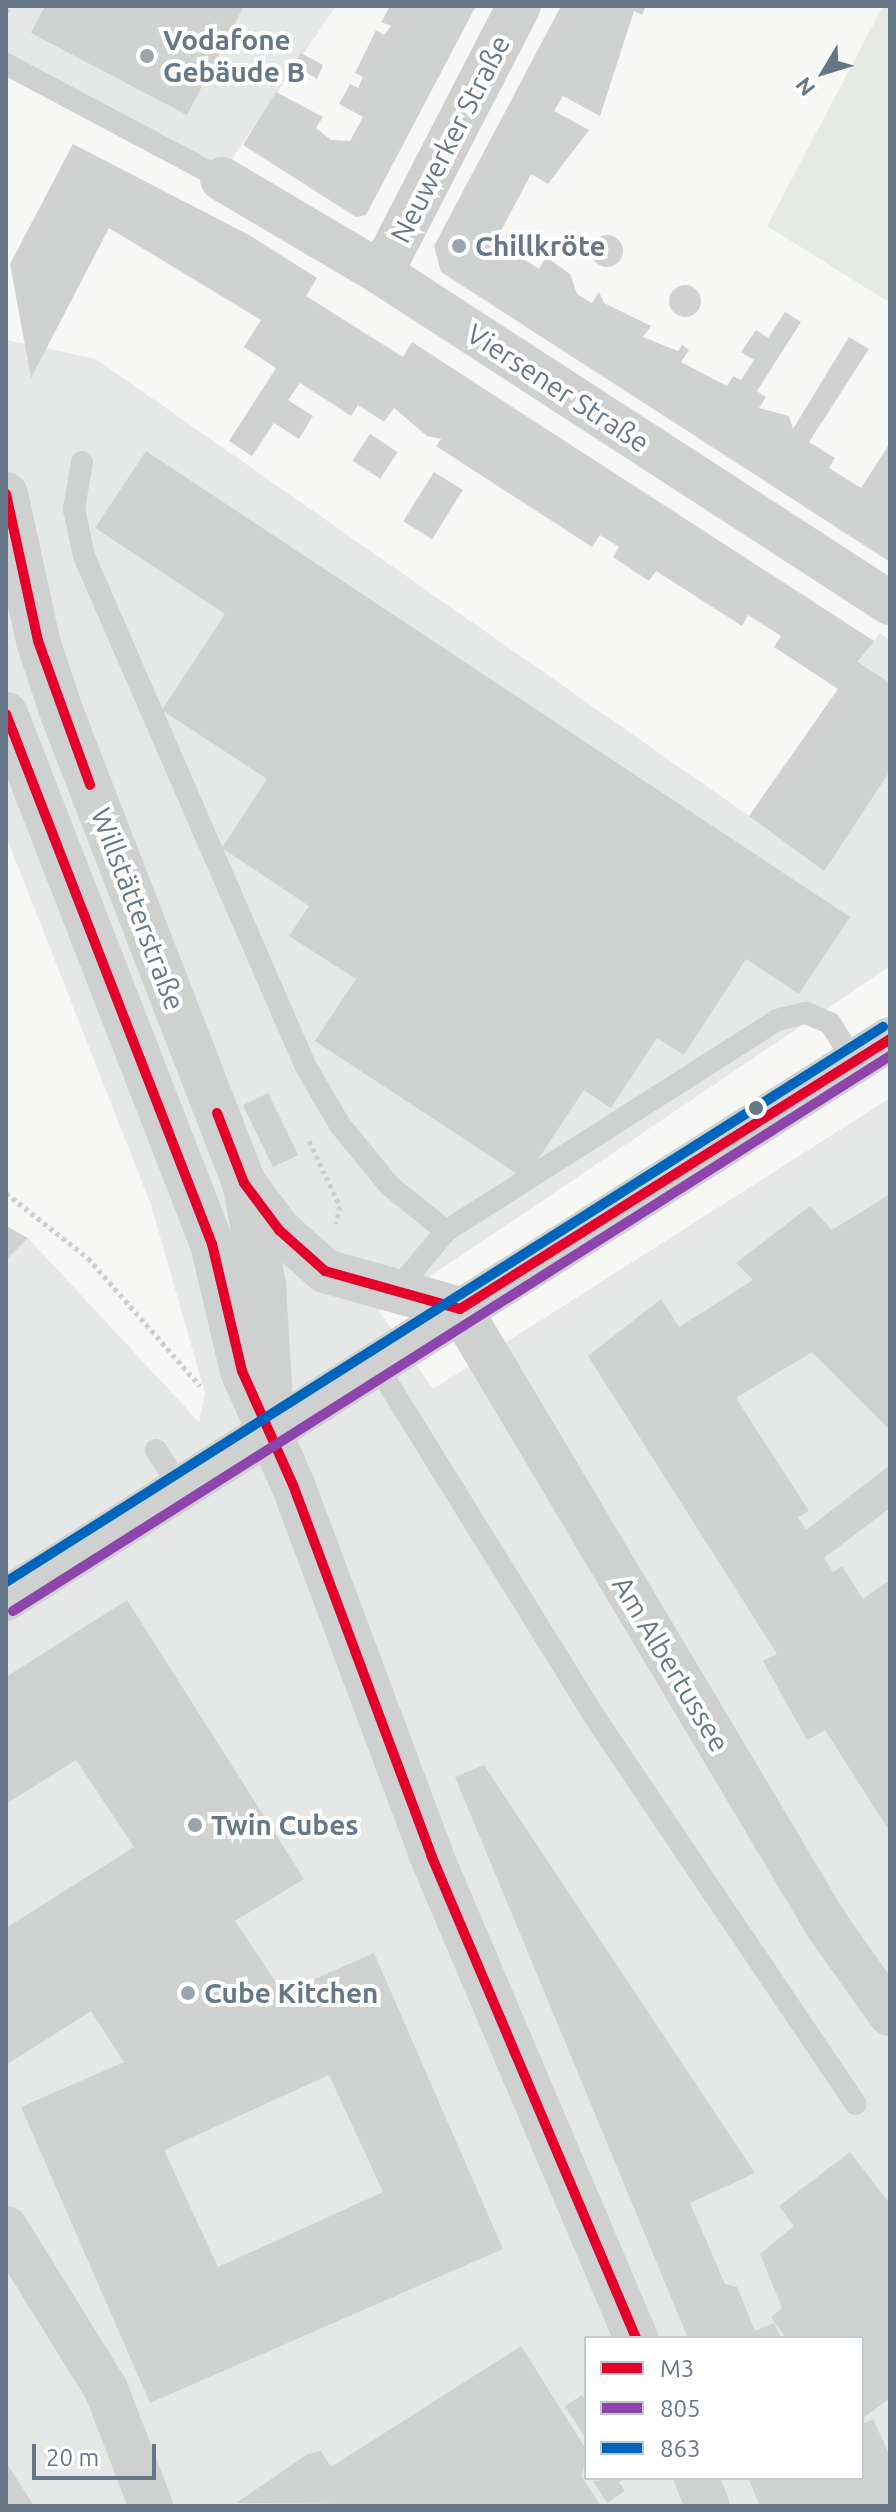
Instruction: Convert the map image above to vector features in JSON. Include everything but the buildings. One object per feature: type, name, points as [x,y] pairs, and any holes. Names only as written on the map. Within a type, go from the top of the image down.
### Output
[{"type":"street","name":"Neuwerker Straße","points":[[381,273],[519,6]]},
{"type":"street","name":"Viersener Straße","points":[[222,179],[381,273],[890,603]]},
{"type":"street","name":"Willstätterstraße","points":[[6,494],[10,544],[63,716],[244,1183],[271,1347],[272,1431]]},
{"type":"street","name":"Willstätterstraße","points":[[6,714],[212,1244],[242,1371],[272,1431],[431,1855],[635,2336]]},
{"type":"street","points":[[6,1599],[872,1050]]},
{"type":"street","name":"Willstätterstraße","points":[[244,1183],[279,1230],[325,1271],[460,1309]]},
{"type":"street","name":"Am Albertussee","points":[[460,1309],[828,1927],[890,2014]]},
{"type":"street","points":[[6,2228],[106,2389],[151,2506]]},
{"type":"street","points":[[697,2480],[708,2506]]},
{"type":"lane","points":[[6,64],[222,179]]},
{"type":"lane","points":[[82,462],[74,509],[84,556],[306,1067],[340,1125],[390,1186],[446,1231]]},
{"type":"lane","points":[[395,1292],[446,1231],[777,1020],[806,1013],[830,1023],[872,1050]]},
{"type":"lane","points":[[376,1364],[600,1725],[856,2104]]},
{"type":"lane","points":[[156,1450],[181,1489]]},
{"type":"path","points":[[6,12],[9,6]]},
{"type":"path","points":[[307,1137],[340,1206],[325,1271]]},
{"type":"path","points":[[6,1193],[88,1258],[205,1393]]},
{"type":"shaded area","points":[[6,6],[336,6],[224,170],[6,65]]},
{"type":"shaded area","points":[[883,6],[890,6],[890,303],[767,226]]},
{"type":"shaded area","points":[[6,340],[96,359],[749,816],[880,633],[890,640],[890,966],[379,1311],[433,1389],[890,1098],[890,2506],[6,2506],[6,1226],[28,1238],[199,1422],[205,1393],[151,1205],[6,836]]},
{"type":"transit line","name":"M3","points":[[6,494],[38,641],[90,785]]},
{"type":"transit line","name":"M3","points":[[6,714],[212,1244],[242,1371],[293,1485],[431,1855],[635,2336]]},
{"type":"transit line","name":"863","points":[[6,1582],[883,1027]]},
{"type":"transit line","name":"M3","points":[[217,1113],[244,1183],[279,1230],[325,1271],[460,1309],[890,1039]]},
{"type":"transit line","name":"805","points":[[13,1611],[890,1056]]},
{"type":"place","name":"Vodafone Gebäude B","points":[[147,56]]},
{"type":"place","name":"Chillkröte","points":[[459,246]]},
{"type":"place","name":"Twin Cubes","points":[[195,1825]]},
{"type":"place","name":"Cube Kitchen","points":[[188,1993]]}]
